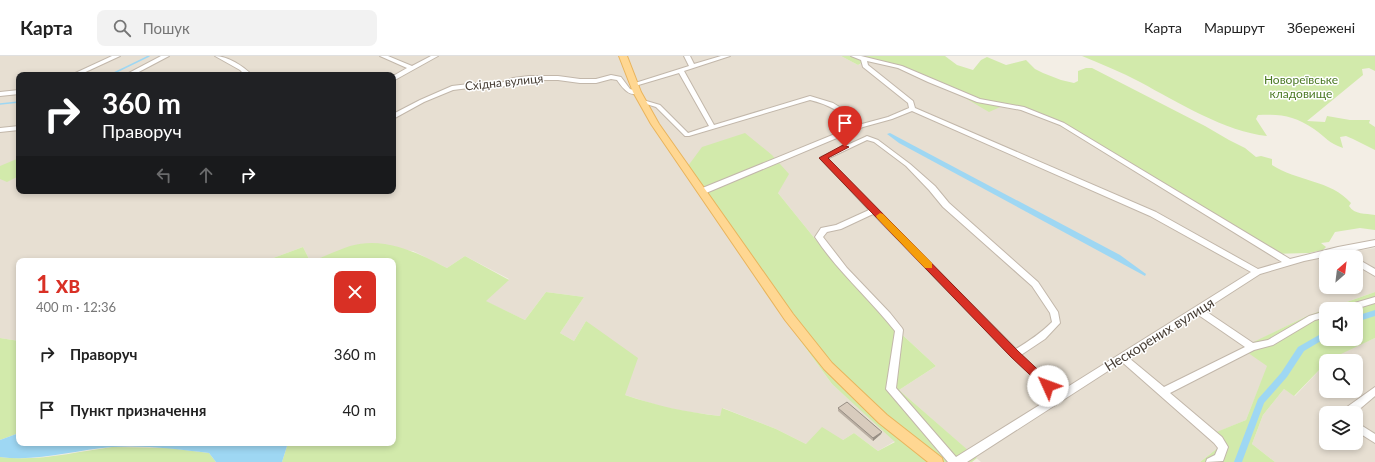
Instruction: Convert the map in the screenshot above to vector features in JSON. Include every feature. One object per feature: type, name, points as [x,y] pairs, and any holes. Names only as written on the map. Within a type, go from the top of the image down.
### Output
[{"type":"main road","points":[[623,56],[636,88],[656,124],[789,317],[828,366],[883,419],[937,462]]},
{"type":"street","points":[[81,72],[116,56]]},
{"type":"street","points":[[134,72],[166,56]]},
{"type":"street","points":[[218,56],[246,72]]},
{"type":"street","points":[[383,56],[412,68]]},
{"type":"street","points":[[396,77],[435,56]]},
{"type":"street","points":[[687,56],[692,66]]},
{"type":"street","points":[[636,88],[680,70],[727,56]]},
{"type":"street","points":[[854,56],[864,60],[900,67],[979,101],[1022,108],[1062,124],[1289,262]]},
{"type":"street","points":[[864,60],[865,66],[911,102],[912,109]]},
{"type":"street","points":[[680,70],[712,126]]},
{"type":"street","name":"Східна вулиця","points":[[396,115],[422,101],[452,88],[477,85],[502,85],[515,79],[558,78],[580,81],[596,81],[612,76],[619,78],[626,89],[634,92],[636,88]]},
{"type":"street","points":[[0,94],[16,92]]},
{"type":"street","points":[[643,102],[658,106],[687,135],[712,126],[810,98],[820,99],[835,106],[861,126]]},
{"type":"street","points":[[703,191],[861,126],[890,118],[912,109],[1152,214],[1257,272]]},
{"type":"street","points":[[0,130],[16,128]]},
{"type":"street","points":[[1015,354],[1036,342],[1056,323],[1054,312],[1035,284],[1006,256],[946,205],[932,188],[908,165],[876,141],[867,138],[823,158],[1015,354],[1060,396]]},
{"type":"street","points":[[874,210],[838,227],[824,230],[819,237],[844,270],[887,315],[899,330],[891,389],[954,462]]},
{"type":"street","name":"Нескорених вулиця","points":[[1338,250],[1375,243]]},
{"type":"street","name":"Нескорених вулиця","points":[[962,460],[1060,396],[1257,272],[1319,255]]},
{"type":"street","points":[[1363,265],[1375,273]]},
{"type":"street","points":[[1363,303],[1375,300]]},
{"type":"street","points":[[1197,310],[1252,347]]},
{"type":"street","points":[[1163,392],[1252,347],[1270,343],[1312,318],[1319,316]]},
{"type":"street","points":[[1122,357],[1218,440],[1223,447],[1219,458],[1211,462]]},
{"type":"street","points":[[1355,406],[1375,391]]},
{"type":"street","points":[[1363,431],[1375,439]]},
{"type":"shaded area","points":[[0,56],[841,56],[858,65],[868,60],[899,67],[1048,119],[1117,159],[1287,265],[1319,258],[1319,294],[1363,294],[1362,250],[1375,248],[1375,292],[1347,302],[1319,302],[1319,312],[1307,316],[1242,348],[1268,365],[1246,420],[1215,433],[1219,447],[1200,462],[981,462],[899,390],[936,366],[882,316],[841,271],[778,193],[725,228],[762,288],[832,384],[895,441],[878,451],[854,433],[843,440],[806,444],[776,429],[723,408],[720,416],[689,412],[663,407],[625,395],[586,321],[574,341],[560,333],[584,297],[546,292],[525,320],[485,301],[509,279],[465,256],[447,268],[413,251],[352,246],[321,258],[308,258],[303,247],[273,258],[16,258],[16,341],[0,338]]},
{"type":"shaded area","points":[[1375,338],[1375,462],[1275,462],[1252,444],[1263,415],[1284,389],[1295,396],[1319,370],[1319,398],[1363,398],[1363,354],[1339,354],[1357,346],[1363,346],[1363,343]]},
{"type":"green space","points":[[841,56],[945,56],[957,65],[973,70],[981,60],[987,57],[1006,65],[1026,60],[1035,69],[1043,73],[1074,83],[1078,81],[1078,71],[1086,68],[1092,68],[1205,126],[1245,148],[1256,157],[1261,156],[1272,159],[1272,165],[1281,170],[1324,185],[1343,195],[1351,203],[1349,206],[1354,211],[1375,215],[1375,230],[1360,228],[1335,232],[1329,242],[1321,243],[1326,247],[1323,250],[1309,253],[1270,254],[1117,159],[1048,119],[1007,104],[989,112],[931,80],[883,62],[868,61],[858,65]]},
{"type":"green space","name":"Новореївське кладовище","points":[[1082,56],[1375,56],[1375,71],[1369,68],[1362,69],[1363,75],[1307,121],[1325,122],[1327,116],[1350,120],[1370,120],[1369,123],[1375,127],[1375,150],[1346,136],[1340,137],[1343,148],[1330,142],[1318,132],[1300,121],[1288,117],[1258,115],[1256,119],[1267,136],[1235,129],[1186,107],[1133,78]]},
{"type":"green space","points":[[745,133],[772,155],[789,174],[778,193],[841,271],[882,316],[936,366],[899,390],[977,458],[972,462],[282,462],[287,446],[396,446],[396,258],[320,258],[350,246],[363,243],[376,243],[401,248],[425,257],[447,268],[465,256],[509,280],[486,301],[525,320],[546,292],[584,297],[560,333],[574,341],[586,321],[638,358],[625,395],[672,408],[720,416],[722,408],[776,429],[806,444],[822,427],[843,440],[854,433],[878,451],[895,442],[832,384],[762,288],[725,228],[685,170],[702,147]]},
{"type":"green space","points":[[16,159],[16,178],[7,182],[0,179],[0,166]]},
{"type":"green space","points":[[303,247],[308,258],[273,258]]},
{"type":"green space","points":[[1375,292],[1375,338],[1363,344],[1363,302],[1347,302]]},
{"type":"green space","points":[[1319,312],[1319,346],[1358,346],[1341,354],[1319,354],[1319,370],[1294,396],[1284,389],[1263,415],[1252,444],[1275,462],[1200,462],[1219,447],[1214,433],[1246,420],[1267,366],[1241,348]]},
{"type":"green space","points":[[0,338],[16,341],[16,434],[0,440]]},
{"type":"green space","points":[[112,447],[169,448],[209,453],[216,462],[0,462],[0,457],[42,457]]},
{"type":"water","points":[[890,133],[1120,255],[1146,274],[1145,276],[899,143],[887,134]]},
{"type":"water","points":[[16,434],[16,446],[287,446],[282,462],[216,462],[209,453],[148,447],[98,448],[42,457],[14,458],[0,457],[0,440]]},
{"type":"building","points":[[847,402],[882,432],[873,438],[838,408]]},
{"type":"waterway","points":[[116,72],[149,56]]},
{"type":"waterway","points":[[0,104],[16,102]]},
{"type":"waterway","points":[[1363,317],[1375,313]]},
{"type":"waterway","points":[[1238,462],[1261,401],[1284,375],[1301,349],[1319,338]]},
{"type":"slow traffic","points":[[880,216],[928,265]]},
{"type":"route","points":[[845,147],[830,153],[823,158],[1048,386]]}]
